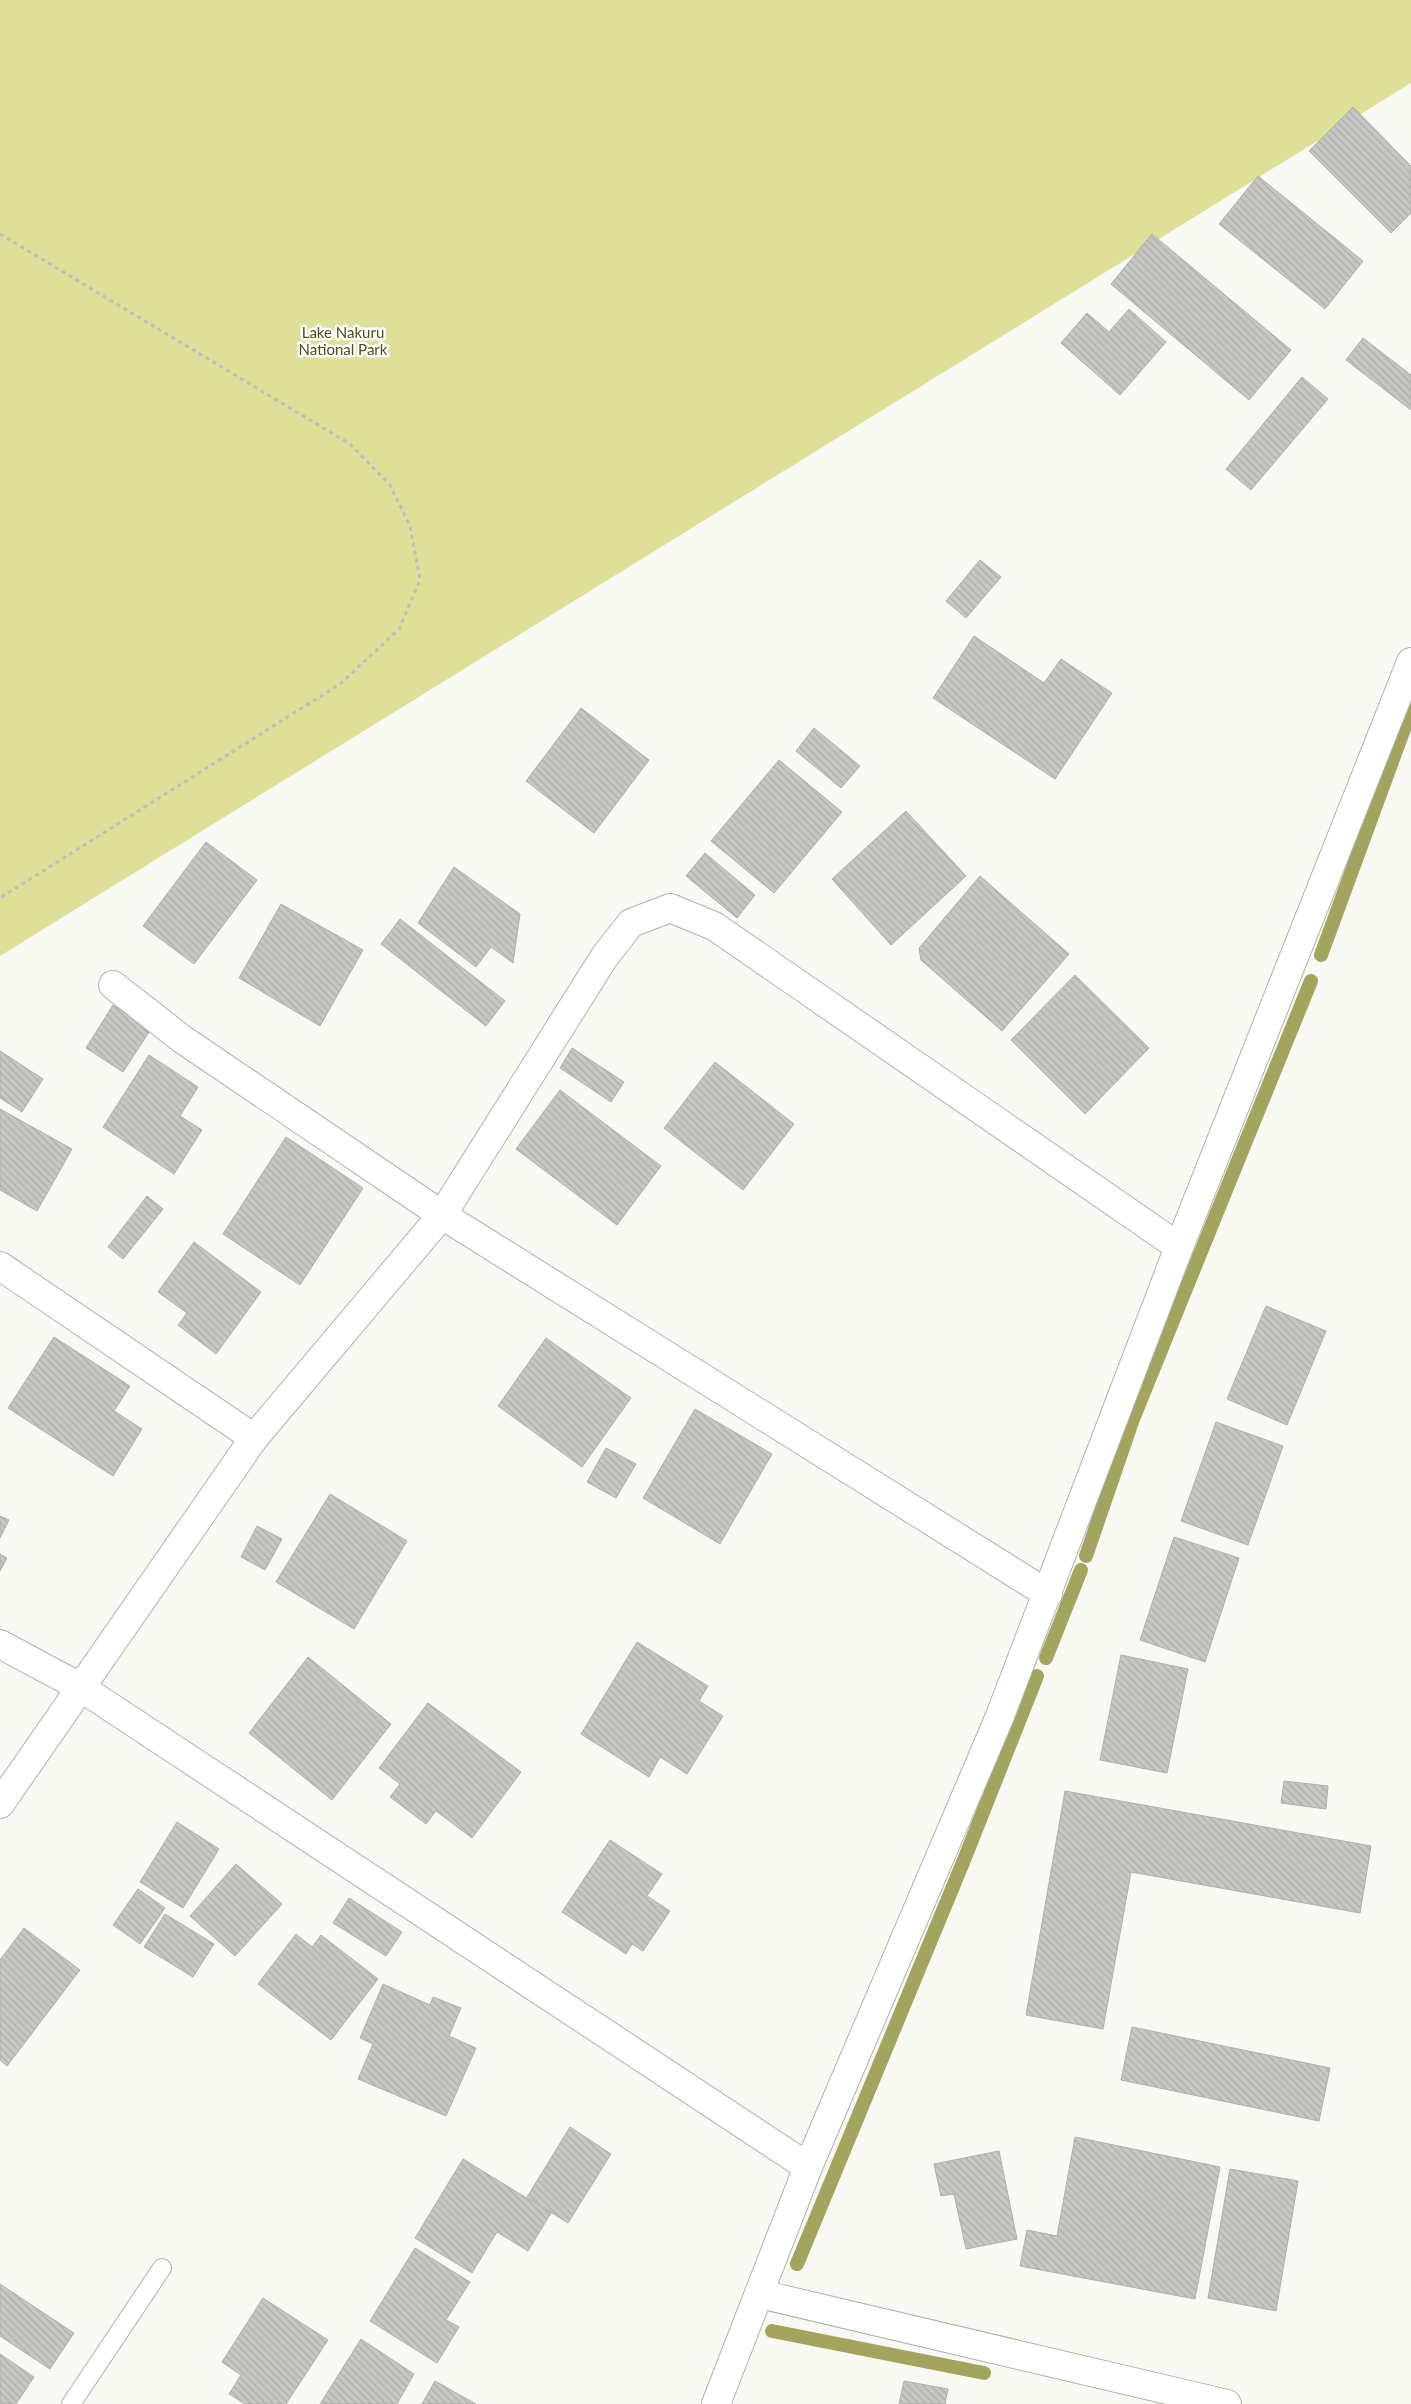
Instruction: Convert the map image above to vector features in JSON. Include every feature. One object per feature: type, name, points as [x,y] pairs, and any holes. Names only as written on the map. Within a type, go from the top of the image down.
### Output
[{"type":"street","points":[[716,2404],[808,2167],[1000,1716],[1179,1247],[1411,662]]},
{"type":"street","points":[[0,1804],[254,1438],[442,1215],[604,956],[631,923],[670,908],[714,926],[1179,1247]]},
{"type":"street","points":[[113,986],[182,1039],[442,1215],[1048,1594]]},
{"type":"street","points":[[0,1266],[254,1438]]},
{"type":"street","points":[[0,1644],[80,1687],[808,2167]]},
{"type":"street","points":[[760,2294],[1227,2404]]},
{"type":"lane","points":[[71,2404],[162,2268]]},
{"type":"path","points":[[0,234],[350,444],[390,485],[410,526],[420,580],[399,629],[340,684],[0,898]]},
{"type":"green space","name":"Lake Nakuru National Park","points":[[0,0],[1411,0],[1411,83],[0,956]]},
{"type":"building","points":[[1353,107],[1411,166],[1411,213],[1391,233],[1309,151]]},
{"type":"building","points":[[1258,176],[1363,261],[1325,309],[1219,224]]},
{"type":"building","points":[[1152,234],[1291,350],[1249,400],[1111,284]]},
{"type":"building","points":[[1129,309],[1166,342],[1120,395],[1061,343],[1087,313],[1109,332]]},
{"type":"building","points":[[1363,338],[1411,375],[1411,410],[1346,360]]},
{"type":"building","points":[[1302,377],[1328,399],[1251,490],[1226,469]]},
{"type":"building","points":[[980,560],[1001,577],[966,618],[946,601]]},
{"type":"building","points":[[974,636],[1044,683],[1061,659],[1112,693],[1055,779],[933,698]]},
{"type":"building","points":[[581,708],[649,760],[594,833],[526,781]]},
{"type":"building","points":[[814,728],[860,766],[841,788],[796,751]]},
{"type":"building","points":[[779,760],[842,812],[774,893],[711,841]]},
{"type":"building","points":[[906,811],[966,876],[891,945],[832,879]]},
{"type":"building","points":[[206,842],[257,880],[194,964],[143,926]]},
{"type":"building","points":[[705,853],[755,895],[737,918],[686,876]]},
{"type":"building","points":[[454,867],[520,914],[513,963],[491,947],[476,967],[418,923]]},
{"type":"building","points":[[980,876],[1069,954],[1002,1031],[921,960],[919,948]]},
{"type":"building","points":[[281,904],[363,950],[320,1026],[239,978]]},
{"type":"building","points":[[400,919],[505,1001],[486,1026],[381,944]]},
{"type":"building","points":[[1075,975],[1149,1048],[1085,1114],[1011,1040]]},
{"type":"building","points":[[113,1005],[151,1029],[123,1072],[86,1048]]},
{"type":"building","points":[[572,1048],[624,1082],[611,1102],[560,1068]]},
{"type":"building","points":[[0,1051],[43,1079],[22,1112],[0,1098]]},
{"type":"building","points":[[149,1055],[198,1087],[180,1116],[202,1130],[174,1174],[103,1127]]},
{"type":"building","points":[[715,1062],[794,1124],[743,1190],[664,1128]]},
{"type":"building","points":[[560,1090],[661,1166],[617,1225],[516,1149]]},
{"type":"building","points":[[0,1109],[72,1149],[37,1211],[0,1190]]},
{"type":"building","points":[[286,1137],[363,1188],[300,1285],[223,1234]]},
{"type":"building","points":[[147,1196],[163,1209],[123,1259],[108,1247]]},
{"type":"building","points":[[194,1242],[261,1292],[216,1354],[178,1325],[187,1313],[158,1292]]},
{"type":"building","points":[[1266,1306],[1326,1331],[1287,1425],[1227,1399]]},
{"type":"building","points":[[54,1337],[130,1386],[114,1411],[142,1429],[113,1476],[8,1408]]},
{"type":"building","points":[[546,1338],[631,1398],[582,1467],[498,1406]]},
{"type":"building","points":[[695,1409],[772,1454],[720,1544],[643,1498]]},
{"type":"building","points":[[1216,1422],[1283,1446],[1248,1545],[1181,1521]]},
{"type":"building","points":[[606,1448],[636,1464],[616,1498],[587,1482]]},
{"type":"building","points":[[330,1494],[407,1541],[354,1629],[276,1582]]},
{"type":"building","points":[[0,1516],[9,1520],[0,1538]]},
{"type":"building","points":[[257,1526],[282,1539],[265,1570],[241,1557]]},
{"type":"building","points":[[1174,1537],[1239,1558],[1205,1662],[1140,1640]]},
{"type":"building","points":[[0,1554],[7,1558],[0,1571]]},
{"type":"building","points":[[637,1642],[708,1686],[699,1701],[723,1716],[687,1774],[660,1757],[649,1777],[581,1734]]},
{"type":"building","points":[[1121,1655],[1188,1669],[1167,1773],[1100,1760]]},
{"type":"building","points":[[308,1657],[391,1724],[332,1800],[249,1733]]},
{"type":"building","points":[[428,1703],[521,1772],[472,1838],[436,1811],[426,1824],[390,1797],[400,1784],[379,1768]]},
{"type":"building","points":[[1284,1781],[1328,1786],[1326,1809],[1281,1803]]},
{"type":"building","points":[[1065,1791],[1371,1846],[1360,1913],[1131,1872],[1103,2029],[1026,2015]]},
{"type":"building","points":[[177,1822],[219,1849],[183,1908],[140,1882]]},
{"type":"building","points":[[610,1840],[662,1874],[647,1896],[670,1911],[643,1951],[632,1944],[626,1954],[562,1912]]},
{"type":"building","points":[[236,1864],[282,1904],[235,1956],[190,1916]]},
{"type":"building","points":[[138,1889],[165,1908],[140,1944],[113,1925]]},
{"type":"building","points":[[349,1898],[402,1932],[386,1956],[333,1923]]},
{"type":"building","points":[[165,1914],[214,1944],[193,1977],[144,1947]]},
{"type":"building","points":[[24,1928],[80,1970],[7,2066],[0,2060],[0,1960]]},
{"type":"building","points":[[296,1934],[312,1947],[321,1935],[378,1979],[331,2040],[258,1984]]},
{"type":"building","points":[[383,1984],[430,2005],[433,1997],[461,2008],[449,2036],[476,2048],[446,2116],[358,2079],[373,2044],[360,2038]]},
{"type":"building","points":[[1132,2027],[1330,2068],[1319,2121],[1121,2080]]},
{"type":"building","points":[[570,2127],[611,2154],[568,2223],[527,2197]]},
{"type":"building","points":[[1075,2137],[1220,2167],[1195,2299],[1020,2266],[1027,2230],[1057,2236]]},
{"type":"building","points":[[999,2151],[1017,2239],[966,2249],[954,2194],[941,2196],[934,2164]]},
{"type":"building","points":[[463,2159],[551,2213],[528,2251],[497,2232],[472,2273],[415,2238]]},
{"type":"building","points":[[1230,2169],[1298,2181],[1276,2311],[1208,2298]]},
{"type":"building","points":[[415,2248],[470,2282],[446,2320],[459,2327],[437,2363],[370,2321]]},
{"type":"building","points":[[0,2284],[74,2333],[50,2369],[0,2336]]},
{"type":"building","points":[[263,2298],[328,2340],[286,2404],[245,2404],[229,2394],[241,2375],[222,2362]]},
{"type":"building","points":[[361,2339],[414,2374],[397,2404],[320,2404]]},
{"type":"building","points":[[0,2354],[34,2377],[16,2404],[0,2404]]},
{"type":"building","points":[[435,2381],[476,2404],[422,2404]]},
{"type":"building","points":[[904,2381],[948,2389],[945,2404],[899,2404]]},
{"type":"waterway","points":[[1321,955],[1411,710]]},
{"type":"waterway","points":[[1086,1556],[1133,1419],[1311,981]]},
{"type":"waterway","points":[[1046,1658],[1081,1570]]},
{"type":"waterway","points":[[797,2264],[964,1860],[1037,1676]]},
{"type":"waterway","points":[[772,2331],[984,2373]]}]
